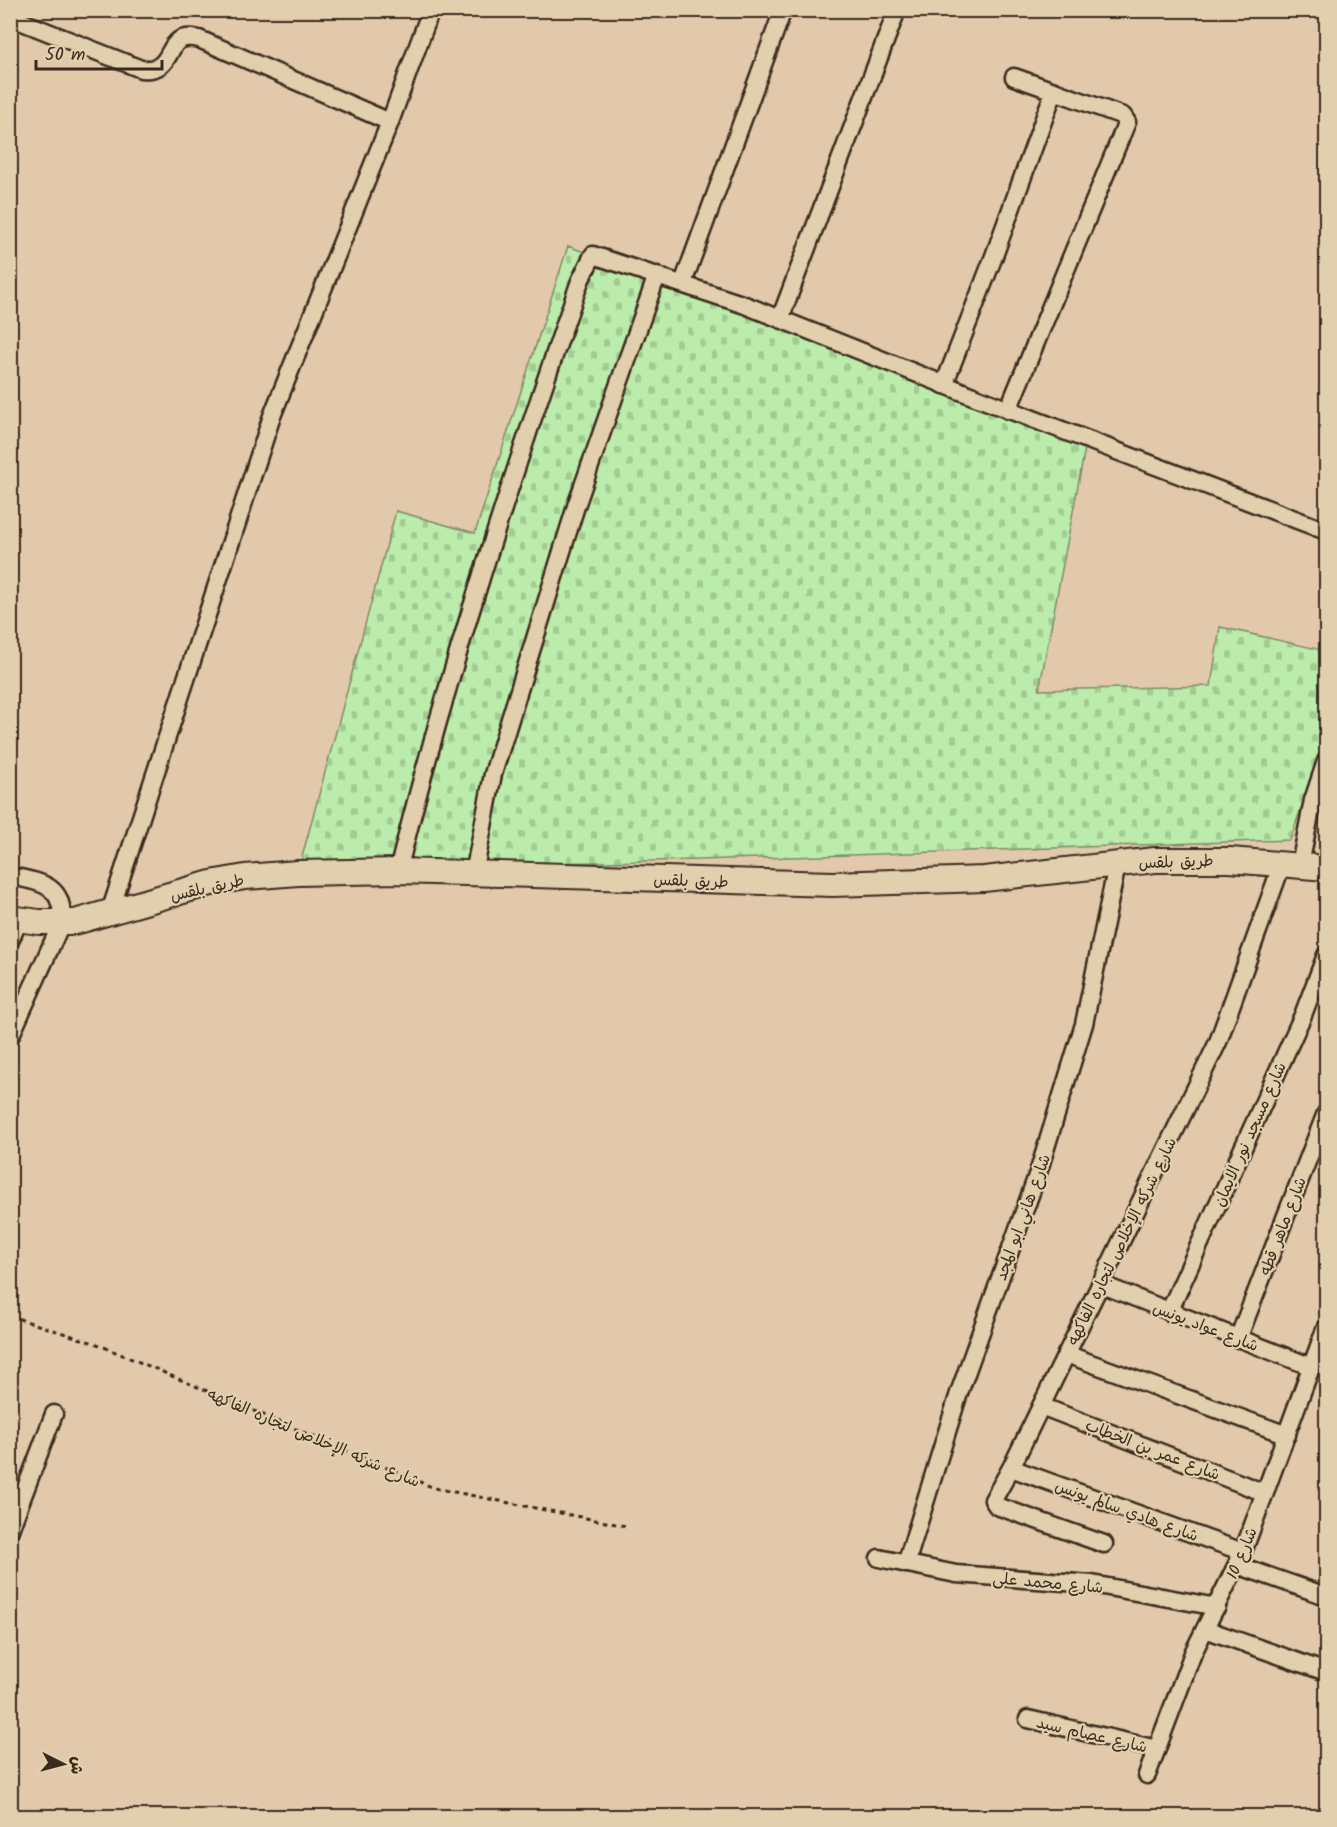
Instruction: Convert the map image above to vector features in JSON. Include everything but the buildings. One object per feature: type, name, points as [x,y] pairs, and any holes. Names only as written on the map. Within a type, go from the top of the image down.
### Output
[{"type":"main road","name":"طريق بلقس","points":[[13,926],[75,922],[211,883],[245,877],[298,873],[398,871],[832,884],[984,879],[1155,860],[1199,859],[1326,868]]},
{"type":"street","points":[[110,912],[268,426],[390,122],[431,10]]},
{"type":"street","points":[[683,283],[783,10]]},
{"type":"street","points":[[780,319],[897,10]]},
{"type":"street","points":[[10,17],[141,69],[154,71],[161,66],[179,39],[187,36],[199,39],[390,122]]},
{"type":"street","points":[[1008,410],[1127,122],[1123,116],[1014,77]]},
{"type":"street","points":[[945,385],[1054,91]]},
{"type":"street","points":[[398,871],[423,769],[501,512],[589,259],[595,255],[683,283],[780,319],[1008,410],[1326,531]]},
{"type":"street","points":[[474,873],[496,764],[576,506],[657,275]]},
{"type":"street","name":"شارع شركه الإخلاص لتجاره الفاكهه","points":[[1104,1544],[994,1504],[994,1497],[1011,1468],[1218,1042],[1291,865],[1326,761]]},
{"type":"street","name":"شارع هاني ابو المجد","points":[[906,1564],[958,1393],[1039,1170],[1084,1024],[1117,865]]},
{"type":"street","points":[[10,876],[42,882],[53,889],[60,899],[63,911],[61,924],[10,1037]]},
{"type":"street","name":"شارع مسجد نور الايمان","points":[[1169,1312],[1303,1015],[1326,955]]},
{"type":"street","name":"شارع ماهر قطه","points":[[1238,1339],[1326,1113]]},
{"type":"street","name":"شارع عواد يونس","points":[[1100,1284],[1312,1367]]},
{"type":"street","name":"شارع 10","points":[[1147,1775],[1184,1675],[1240,1558],[1326,1327]]},
{"type":"street","points":[[1066,1354],[1287,1435]]},
{"type":"street","name":"شارع عمر بن الخطاب","points":[[1041,1406],[1265,1492]]},
{"type":"street","points":[[10,1530],[18,1490],[54,1413]]},
{"type":"street","name":"شارع هادي سالم يونس","points":[[1011,1468],[1240,1558],[1326,1596]]},
{"type":"street","name":"شارع محمد على","points":[[879,1558],[956,1574],[1092,1584],[1217,1607]]},
{"type":"street","points":[[1205,1629],[1326,1672]]},
{"type":"street","name":"شارع عصام سيد","points":[[1028,1719],[1157,1749]]},
{"type":"path","name":"شارع شركه الإخلاص لتجاره الفاكهه","points":[[10,1316],[97,1344],[434,1488],[452,1494],[626,1526]]},
{"type":"green space","points":[[568,246],[1087,438],[1039,690],[1211,686],[1220,627],[1326,651],[1326,736],[1290,840],[700,860],[299,868],[396,511],[475,533]]}]
